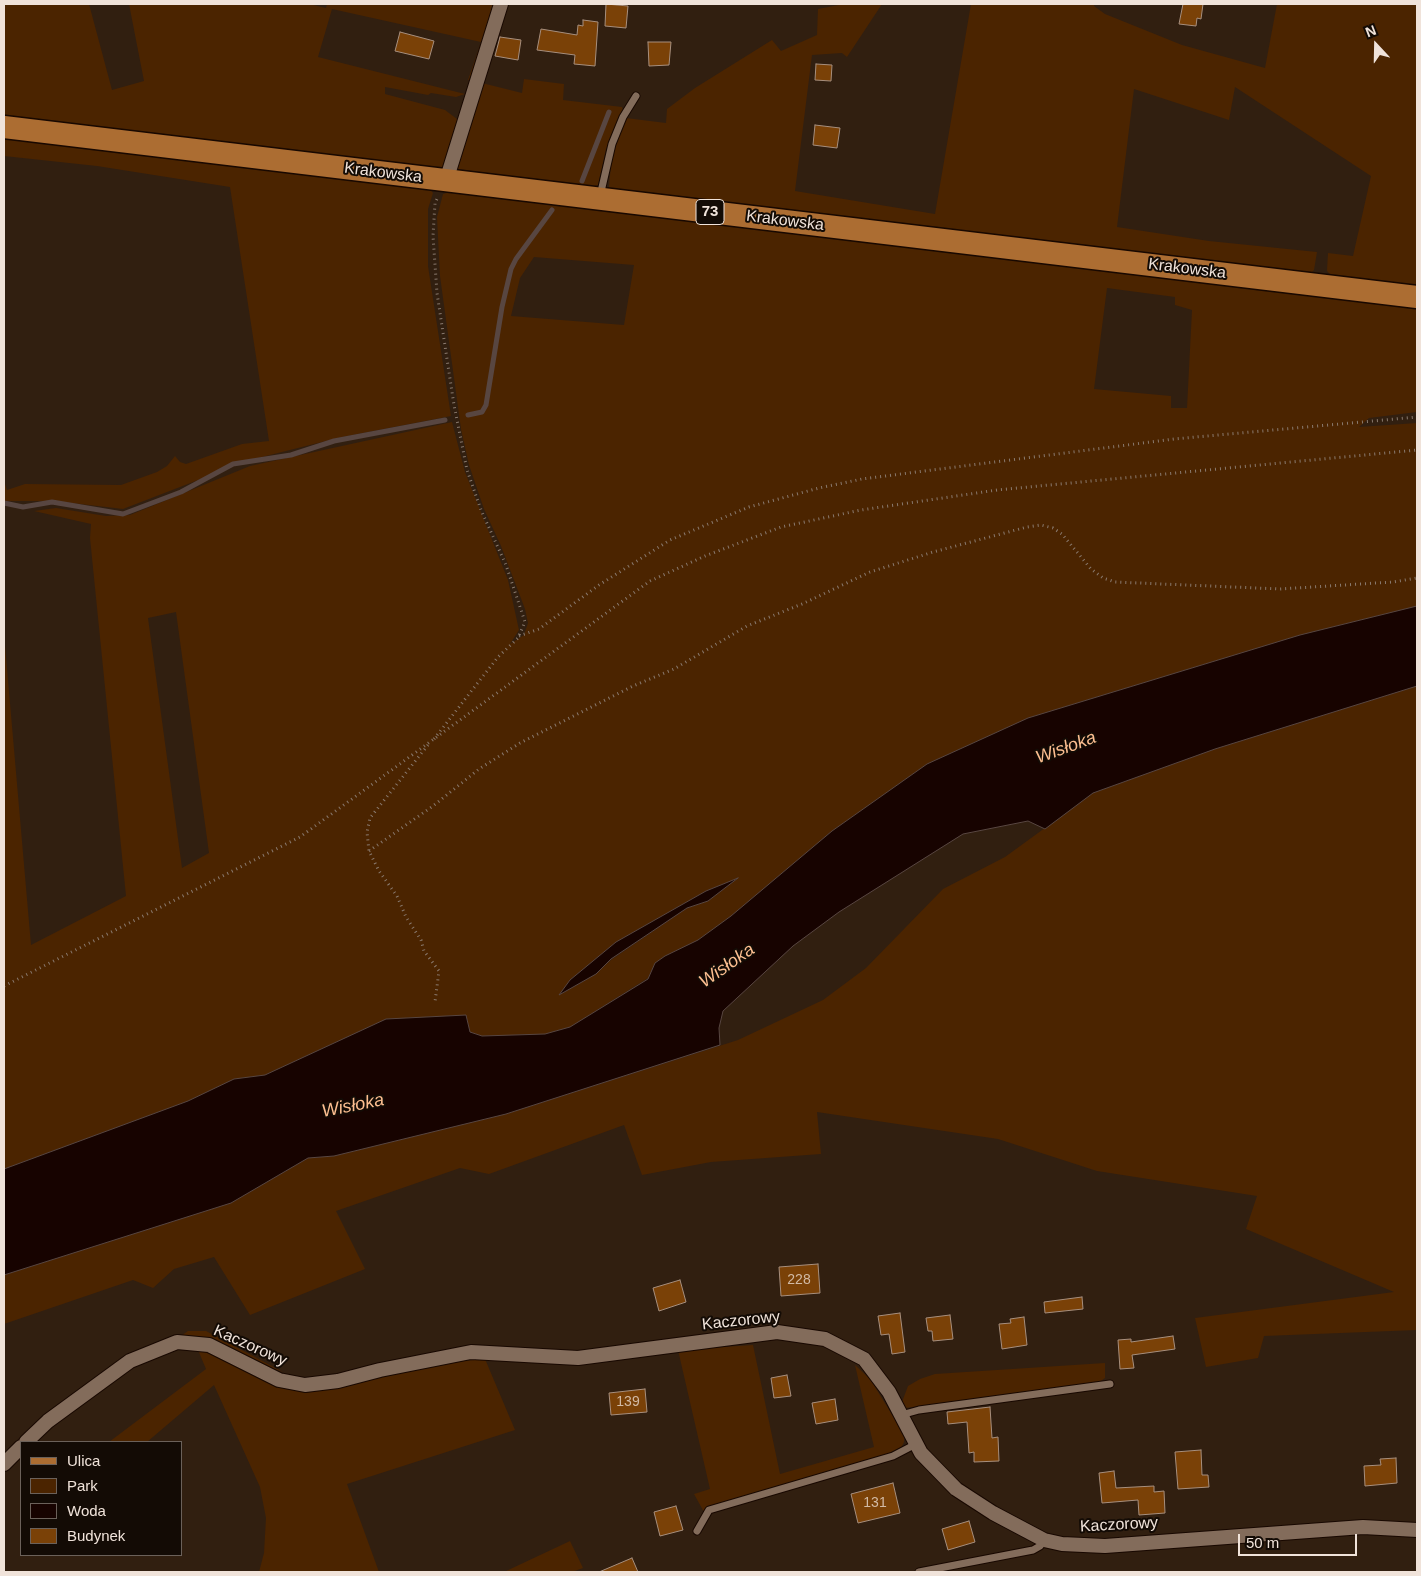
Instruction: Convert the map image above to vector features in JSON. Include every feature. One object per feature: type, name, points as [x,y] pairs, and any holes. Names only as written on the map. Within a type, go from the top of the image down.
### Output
[{"type":"main road","name":"Krakowska","points":[[4,127],[1417,297]]},
{"type":"street","points":[[446,181],[455,146],[501,4]]},
{"type":"street","name":"Kaczorowy","points":[[27,1441],[48,1421],[130,1361],[177,1342],[209,1345],[279,1380],[305,1385],[338,1381],[380,1370],[471,1352],[578,1358],[777,1332],[825,1339],[864,1360],[889,1392],[920,1453],[956,1490],[993,1513],[1044,1540],[1062,1544],[1105,1546],[1363,1527],[1417,1530]]},
{"type":"street","points":[[4,1464],[20,1448]]},
{"type":"lane","points":[[600,199],[612,144],[623,117],[636,96]]},
{"type":"lane","points":[[901,1415],[919,1410],[1110,1384]]},
{"type":"lane","points":[[697,1531],[709,1510],[893,1456],[916,1444]]},
{"type":"lane","points":[[919,1572],[1033,1550],[1040,1546],[1044,1540]]},
{"type":"path","points":[[435,1002],[439,971],[424,951],[421,940],[406,917],[397,896],[379,871],[369,851],[367,832],[370,818],[476,684],[519,636],[526,622],[506,564],[481,510],[467,470],[452,395],[437,293],[433,236],[434,203],[446,181]]},
{"type":"path","points":[[519,636],[538,629],[599,585],[670,540],[749,507],[819,488],[871,478],[1174,439],[1417,417]]},
{"type":"path","points":[[4,986],[300,837],[650,582],[705,556],[781,526],[861,510],[997,490],[1417,450]]},
{"type":"path","points":[[369,851],[433,806],[479,769],[520,742],[632,686],[674,669],[747,626],[802,604],[870,572],[1027,526],[1042,525],[1053,528],[1062,534],[1090,570],[1103,578],[1115,582],[1280,589],[1393,582],[1417,578]]},
{"type":"green space","points":[[4,4],[89,4],[112,90],[144,81],[129,4],[309,4],[326,8],[327,4],[497,4],[474,81],[468,80],[481,42],[332,9],[318,57],[465,94],[456,97],[431,93],[428,95],[385,87],[385,94],[445,110],[457,119],[460,124],[443,167],[440,169],[4,118]]},
{"type":"green space","points":[[844,4],[882,4],[847,57],[842,53],[812,55],[795,191],[935,214],[971,4],[1094,4],[1105,14],[1182,45],[1265,68],[1277,4],[1417,4],[1417,286],[1332,276],[1327,271],[1328,253],[1353,256],[1371,176],[1235,87],[1229,120],[1134,89],[1117,227],[1209,241],[1317,252],[1314,270],[1311,273],[932,227],[793,213],[611,189],[609,187],[612,153],[626,118],[666,123],[667,109],[695,88],[772,40],[781,51],[817,35],[818,9]]},
{"type":"green space","points":[[524,79],[564,84],[563,100],[622,107],[623,110],[606,149],[598,185],[593,187],[457,169],[455,166],[482,83],[522,93]]},
{"type":"green space","points":[[4,138],[430,189],[433,193],[428,209],[428,266],[451,416],[342,437],[250,460],[123,509],[55,501],[4,501],[4,481],[7,490],[25,484],[121,485],[157,472],[167,466],[175,456],[180,462],[186,464],[242,444],[269,441],[230,187],[97,166],[4,156]]},
{"type":"green space","points":[[453,191],[1417,306],[1417,412],[1369,418],[1359,427],[1417,423],[1417,606],[1300,635],[1028,718],[927,764],[832,831],[731,916],[698,940],[655,963],[648,978],[570,1027],[545,1034],[482,1036],[470,1032],[466,1015],[386,1019],[265,1075],[234,1079],[188,1101],[4,1169],[4,634],[31,945],[126,896],[90,538],[91,524],[34,511],[56,508],[106,516],[130,515],[250,466],[452,422],[465,472],[508,580],[519,630],[510,644],[524,635],[528,623],[525,609],[501,546],[484,509],[469,465],[461,429],[440,276],[437,217],[443,194]],"holes":[[[534,257],[634,265],[624,325],[511,316],[520,278]],[[1107,288],[1175,297],[1175,305],[1192,310],[1187,408],[1171,408],[1171,396],[1094,389]],[[176,612],[209,853],[182,868],[148,618]],[[737,879],[708,901],[687,908],[611,960],[596,974],[561,994],[570,980],[616,942],[706,891]]]},
{"type":"green space","points":[[1417,686],[1417,1330],[1264,1336],[1258,1358],[1206,1367],[1195,1318],[1394,1292],[1246,1229],[1257,1196],[1097,1171],[998,1139],[817,1112],[821,1154],[711,1162],[642,1175],[624,1125],[489,1174],[460,1168],[336,1211],[365,1269],[250,1315],[214,1257],[174,1269],[153,1288],[133,1280],[4,1324],[4,1275],[231,1203],[308,1158],[334,1156],[506,1114],[738,1040],[823,1000],[866,968],[943,889],[1005,857],[1093,793],[1215,749]]},
{"type":"green space","points":[[188,1331],[206,1331],[283,1372],[181,1336]]},
{"type":"green space","points":[[753,1345],[780,1474],[874,1447],[855,1365],[870,1379],[904,1434],[904,1442],[901,1448],[704,1512],[694,1494],[710,1489],[678,1350]]},
{"type":"green space","points":[[198,1350],[215,1352],[254,1375],[290,1390],[328,1389],[451,1362],[485,1359],[515,1430],[347,1484],[379,1572],[259,1572],[264,1553],[266,1518],[260,1487],[214,1385],[148,1441],[110,1441],[206,1369]]},
{"type":"green space","points":[[1105,1363],[1105,1378],[1098,1383],[905,1408],[902,1402],[908,1386],[920,1379],[935,1374]]},
{"type":"green space","points":[[570,1541],[583,1568],[572,1572],[504,1572]]},
{"type":"water","name":"Wisłoka","points":[[1417,606],[1417,686],[1215,749],[1093,793],[1045,829],[1028,821],[963,834],[839,912],[793,946],[723,1011],[719,1028],[720,1045],[506,1114],[334,1156],[308,1158],[231,1203],[4,1275],[4,1169],[188,1101],[234,1079],[265,1075],[386,1019],[466,1015],[470,1032],[482,1036],[545,1034],[570,1027],[648,979],[655,963],[698,940],[731,916],[832,831],[927,764],[1028,718],[1300,635]]},
{"type":"water","points":[[738,878],[708,901],[687,908],[611,959],[596,974],[559,995],[570,980],[616,942],[706,891]]},
{"type":"building","points":[[606,4],[628,6],[626,28],[605,26]]},
{"type":"building","points":[[1183,4],[1203,4],[1201,19],[1197,18],[1196,26],[1179,24]]},
{"type":"building","points":[[583,20],[598,22],[595,66],[574,64],[575,55],[537,50],[541,29],[577,35],[578,25],[583,26]]},
{"type":"building","points":[[400,32],[434,41],[429,59],[395,51]]},
{"type":"building","points":[[500,37],[521,40],[518,60],[495,56]]},
{"type":"building","points":[[648,42],[671,42],[669,65],[649,66]]},
{"type":"building","points":[[816,64],[832,65],[831,81],[815,80]]},
{"type":"building","points":[[815,125],[840,128],[837,148],[813,145]]},
{"type":"building","points":[[818,1264],[820,1293],[781,1296],[779,1267]]},
{"type":"building","points":[[680,1280],[686,1302],[659,1311],[653,1288]]},
{"type":"building","points":[[1082,1297],[1083,1309],[1045,1313],[1044,1302]]},
{"type":"building","points":[[900,1313],[905,1352],[892,1354],[889,1334],[881,1335],[878,1316]]},
{"type":"building","points":[[950,1315],[953,1339],[933,1341],[932,1331],[928,1331],[926,1318]]},
{"type":"building","points":[[1024,1317],[1027,1345],[1002,1349],[999,1324],[1011,1323],[1010,1319]]},
{"type":"building","points":[[1173,1336],[1175,1349],[1132,1355],[1134,1368],[1120,1369],[1118,1340],[1131,1339],[1131,1342]]},
{"type":"building","points":[[787,1375],[791,1396],[774,1398],[771,1378]]},
{"type":"building","points":[[645,1389],[647,1412],[611,1415],[609,1393]]},
{"type":"building","points":[[835,1399],[838,1420],[816,1424],[812,1403]]},
{"type":"building","points":[[990,1407],[992,1438],[998,1437],[999,1461],[974,1462],[974,1452],[969,1453],[967,1422],[948,1424],[947,1412]]},
{"type":"building","points":[[1201,1450],[1202,1475],[1208,1475],[1209,1487],[1178,1489],[1175,1452]]},
{"type":"building","points":[[1396,1458],[1397,1483],[1365,1486],[1364,1466],[1381,1465],[1380,1459]]},
{"type":"building","points":[[1114,1471],[1116,1488],[1154,1486],[1154,1492],[1164,1491],[1165,1513],[1139,1515],[1138,1500],[1102,1503],[1099,1473]]},
{"type":"building","points":[[893,1483],[900,1513],[858,1523],[851,1494]]},
{"type":"building","points":[[676,1506],[683,1530],[660,1536],[654,1512]]},
{"type":"building","points":[[969,1521],[975,1542],[948,1550],[942,1529]]},
{"type":"building","points":[[632,1558],[638,1572],[599,1572]]},
{"type":"waterway","points":[[582,181],[609,112]]},
{"type":"waterway","points":[[468,415],[482,412],[486,405],[502,307],[511,269],[516,259],[552,210]]},
{"type":"waterway","points":[[4,503],[23,507],[52,502],[123,514],[181,492],[233,464],[291,455],[334,441],[445,420]]}]
